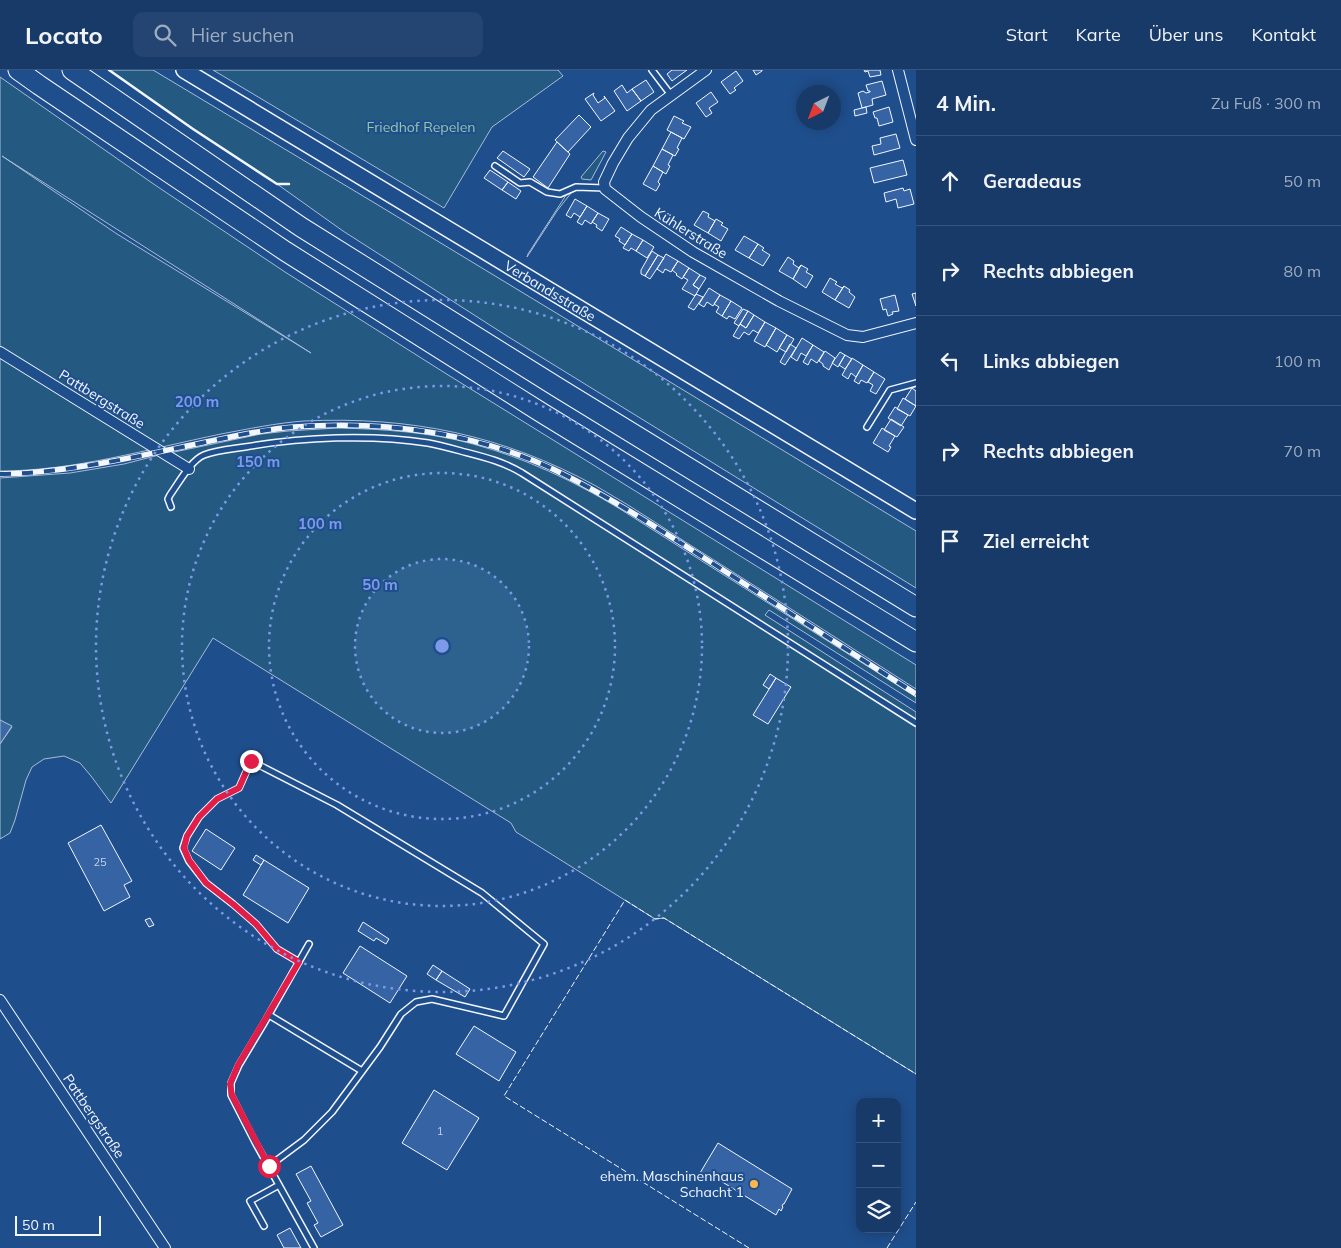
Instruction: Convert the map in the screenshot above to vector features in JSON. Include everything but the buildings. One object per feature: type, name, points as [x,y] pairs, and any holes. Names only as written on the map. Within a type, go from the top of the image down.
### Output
[{"type":"highway","points":[[18,70],[286,251],[542,413],[916,642]]},
{"type":"highway","points":[[72,70],[301,227],[557,387],[916,607]]},
{"type":"main road","name":"Verbandsstraße","points":[[184,70],[916,511]]},
{"type":"street","points":[[605,188],[604,182],[613,163],[628,138],[651,110],[706,70]]},
{"type":"street","points":[[898,70],[916,140]]},
{"type":"street","name":"Kühlerstraße","points":[[605,188],[641,218],[693,252],[779,301],[847,335],[863,337],[916,323]]},
{"type":"street","name":"Pattbergstraße","points":[[0,352],[189,469]]},
{"type":"street","name":"Pattbergstraße","points":[[0,1000],[165,1248]]},
{"type":"lane","points":[[652,70],[671,95]]},
{"type":"lane","points":[[495,166],[520,183],[530,182],[547,192],[560,194],[576,187],[605,188]]},
{"type":"lane","points":[[867,427],[890,390],[916,383]]},
{"type":"lane","points":[[171,506],[168,499],[170,495],[199,458],[204,455],[262,444],[321,439],[382,439],[428,443],[492,459],[522,473],[916,723]]},
{"type":"lane","points":[[269,1166],[304,1140],[332,1112],[380,1047],[401,1014],[416,1002],[432,999],[504,1016],[544,944],[482,893],[337,805],[251,761],[239,788],[217,799],[199,817],[187,836],[184,848],[189,860],[206,883],[256,924],[277,949],[299,962]]},
{"type":"lane","points":[[309,944],[238,1065],[230,1084],[232,1095],[314,1248]]},
{"type":"lane","points":[[268,1015],[362,1071]]},
{"type":"lane","points":[[264,1226],[250,1201],[279,1185]]},
{"type":"green space","points":[[109,70],[153,70],[916,531],[916,588],[507,336],[343,231]]},
{"type":"green space","name":"Friedhof Repelen","points":[[213,70],[558,70],[563,76],[492,127],[444,208]]},
{"type":"green space","points":[[0,77],[155,185],[285,272],[916,665],[916,689],[596,486],[561,468],[526,454],[455,432],[381,422],[343,420],[304,421],[221,434],[83,463],[28,470],[0,471]],"holes":[[[2,156],[311,353],[117,234]]]},
{"type":"green space","points":[[603,151],[606,152],[591,180],[582,179],[581,177]]},
{"type":"green space","points":[[575,188],[557,211],[527,257],[568,192]]},
{"type":"green space","points":[[337,428],[406,432],[456,440],[511,456],[549,471],[620,509],[916,697],[916,703],[769,610],[765,615],[916,712],[916,1074],[664,918],[655,919],[516,832],[511,823],[213,638],[111,803],[80,763],[64,756],[44,759],[32,767],[26,780],[10,833],[0,839],[0,744],[12,727],[0,720],[0,478],[70,473],[124,464],[261,434]]},
{"type":"shaded area","points":[[0,720],[12,726],[0,744]]},
{"type":"railway","points":[[0,474],[52,471],[78,467],[250,433],[294,427],[329,425],[398,428],[467,440],[501,449],[533,461],[565,475],[606,497],[916,694]]},
{"type":"fence","points":[[749,1248],[504,1096],[625,900],[655,919],[664,918],[916,1074]]},
{"type":"fence","points":[[887,1248],[916,1202]]},
{"type":"wall","points":[[109,70],[193,129],[277,184],[289,184]]},
{"type":"place","name":"ehem. Maschinenhaus Schacht 1","points":[[754,1184]]},
{"type":"route","points":[[251,761],[239,788],[217,799],[199,817],[187,836],[184,848],[189,860],[206,883],[256,924],[277,949],[299,962],[238,1065],[230,1084],[232,1095],[269,1166]]}]
